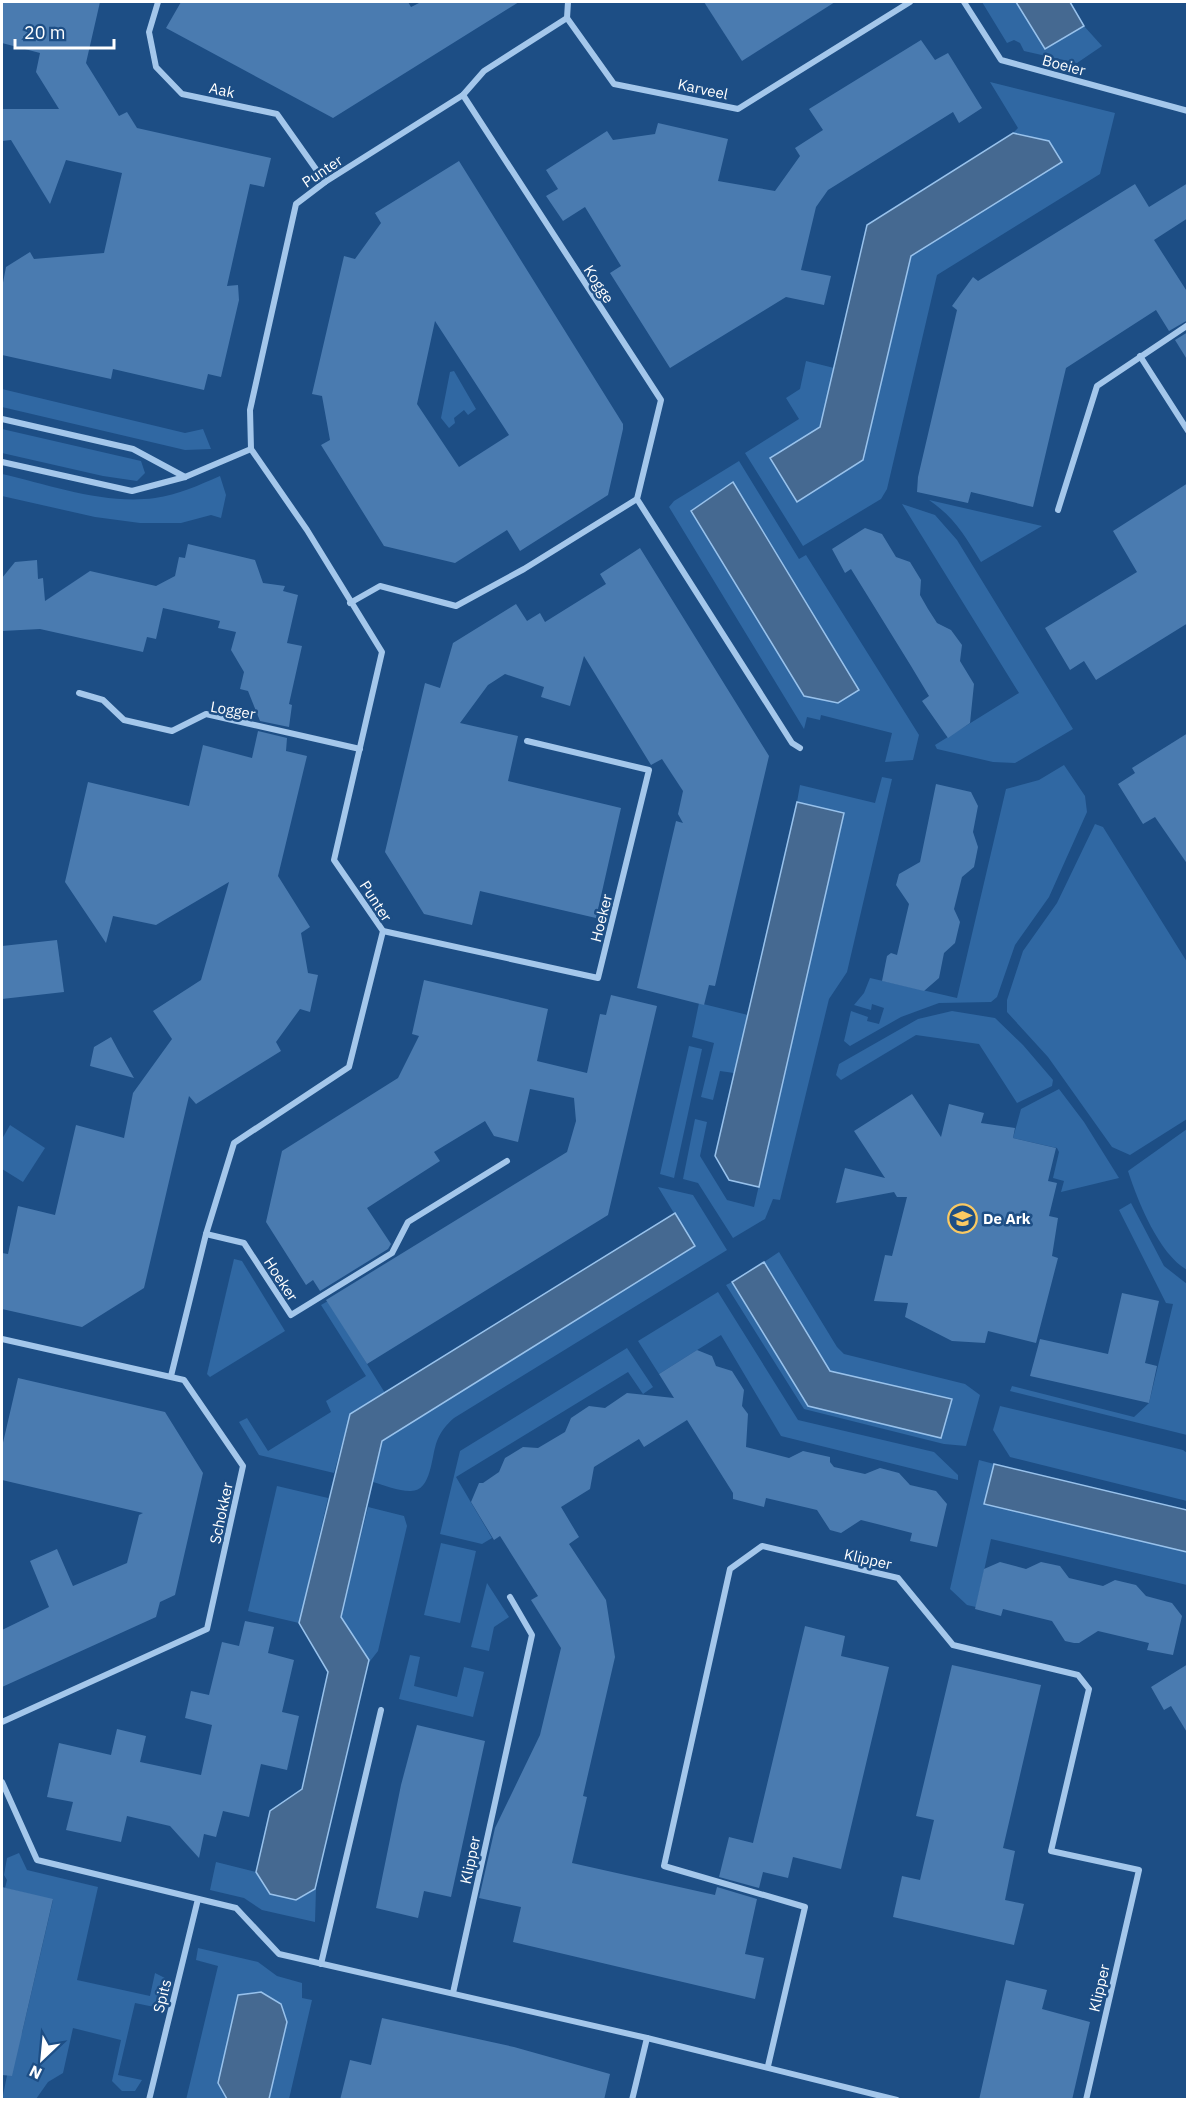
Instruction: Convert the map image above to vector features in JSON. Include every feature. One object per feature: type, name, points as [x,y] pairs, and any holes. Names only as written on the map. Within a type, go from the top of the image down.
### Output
[{"type":"street","name":"Aak","points":[[158,2],[149,32],[156,67],[182,94],[277,114],[325,182]]},
{"type":"street","points":[[567,18],[568,2]]},
{"type":"street","name":"Karveel","points":[[567,18],[614,84],[738,109],[910,2]]},
{"type":"street","name":"Boeier","points":[[964,2],[1001,60],[1188,111]]},
{"type":"street","name":"Punter","points":[[171,1376],[206,1234],[234,1143],[349,1067],[383,931],[334,860],[382,652],[307,531],[251,449],[250,410],[296,204],[325,182],[462,95],[484,71],[567,18]]},
{"type":"street","name":"Kogge","points":[[462,95],[661,400],[637,499]]},
{"type":"street","points":[[1058,510],[1096,386],[1188,325]]},
{"type":"street","points":[[1140,356],[1188,431]]},
{"type":"street","points":[[2,419],[133,449],[185,477]]},
{"type":"street","points":[[2,462],[132,490],[185,477],[251,449]]},
{"type":"street","points":[[350,603],[380,586],[456,606],[524,568],[637,499],[792,743],[800,748]]},
{"type":"street","name":"Logger","points":[[78,693],[103,700],[124,720],[172,731],[206,714],[360,750]]},
{"type":"street","name":"Hoeker","points":[[383,931],[598,978],[649,771],[527,741]]},
{"type":"street","name":"Hoeker","points":[[206,1234],[244,1243],[291,1315],[392,1253],[408,1222],[507,1161]]},
{"type":"street","name":"Schokker","points":[[2,1339],[183,1380],[243,1466],[207,1629],[2,1722]]},
{"type":"street","name":"Klipper","points":[[768,2066],[805,1906],[664,1866],[730,1569],[762,1546],[898,1578],[953,1645],[1078,1675],[1089,1689],[1051,1851],[1139,1870],[1086,2100]]},
{"type":"street","name":"Klipper","points":[[453,1993],[532,1635],[510,1597]]},
{"type":"street","points":[[321,1964],[381,1710]]},
{"type":"street","points":[[2,1782],[37,1860],[236,1908],[279,1954],[768,2066],[897,2100]]},
{"type":"street","name":"Spits","points":[[149,2100],[198,1899]]},
{"type":"street","points":[[632,2100],[647,2038]]},
{"type":"shaded area","points":[[982,2],[1016,2],[1045,49],[1084,26],[1102,46],[1077,63],[1024,51],[1020,43],[1014,40],[1007,43]]},
{"type":"shaded area","points":[[1016,2],[1070,2],[1084,26],[1045,49]]},
{"type":"shaded area","points":[[990,82],[1115,113],[1100,174],[937,275],[887,489],[881,499],[803,546],[745,453],[799,419],[786,398],[800,389],[806,361],[834,368],[820,428],[770,458],[863,460],[911,256],[1062,162],[1049,141],[1013,133],[1018,128]]},
{"type":"shaded area","points":[[1013,133],[1049,141],[1062,162],[911,256],[863,460],[797,502],[770,458],[820,427],[867,225]]},
{"type":"shaded area","points":[[454,371],[476,409],[468,415],[464,410],[454,418],[455,423],[449,428],[441,418],[450,372]]},
{"type":"shaded area","points":[[2,389],[185,433],[203,429],[211,449],[185,450],[2,407]]},
{"type":"shaded area","points":[[2,429],[141,461],[145,473],[137,481],[103,476],[2,453]]},
{"type":"shaded area","points":[[739,461],[799,559],[806,555],[919,735],[913,760],[885,762],[892,733],[821,715],[820,720],[807,717],[804,729],[669,507],[674,501]],"holes":[[[733,483],[859,690],[691,510]]]},
{"type":"shaded area","points":[[2,474],[78,493],[117,499],[172,495],[220,476],[226,495],[221,518],[211,515],[181,523],[140,523],[95,517],[2,496]]},
{"type":"shaded area","points":[[733,482],[859,690],[838,703],[804,696],[691,511]]},
{"type":"shaded area","points":[[929,500],[1042,526],[981,562],[953,521]]},
{"type":"shaded area","points":[[902,504],[935,515],[957,540],[1073,729],[1015,763],[993,762],[937,749],[935,745],[1019,693]]},
{"type":"shaded area","points":[[1064,765],[1085,796],[1087,812],[1049,897],[1015,945],[997,997],[991,1002],[939,1003],[901,1017],[850,1046],[844,1041],[851,1011],[868,1017],[867,1021],[879,1024],[884,1008],[872,1004],[871,1010],[854,1005],[864,993],[870,978],[957,998],[1006,789],[1039,780]]},
{"type":"shaded area","points":[[882,777],[892,779],[847,972],[829,999],[780,1200],[773,1199],[765,1219],[733,1238],[698,1183],[683,1179],[695,1119],[707,1122],[700,1156],[727,1200],[754,1207],[844,814],[797,802],[800,785],[875,803]]},
{"type":"shaded area","points":[[797,802],[844,813],[759,1187],[729,1180],[715,1156]]},
{"type":"shaded area","points":[[1095,824],[1103,827],[1187,962],[1187,1119],[1130,1155],[1112,1147],[1048,1057],[1007,1012],[1007,1000],[1023,951],[1057,903]]},
{"type":"shaded area","points":[[699,1003],[748,1015],[734,1073],[720,1071],[713,1100],[701,1097],[714,1043],[692,1037]]},
{"type":"shaded area","points":[[952,1011],[995,1018],[1023,1045],[1053,1080],[1052,1086],[1017,1103],[979,1044],[916,1035],[841,1080],[836,1075],[839,1064],[918,1019]]},
{"type":"shaded area","points":[[689,1046],[702,1049],[674,1178],[660,1174]]},
{"type":"shaded area","points":[[1059,1089],[1084,1122],[1119,1178],[1061,1192],[1064,1181],[1053,1178],[1059,1152],[1057,1148],[1013,1138],[1021,1109]]},
{"type":"shaded area","points":[[10,1125],[45,1148],[23,1182],[2,1169],[2,1139]]},
{"type":"shaded area","points":[[1187,1129],[1187,1270],[1167,1252],[1159,1240],[1144,1212],[1128,1171]]},
{"type":"shaded area","points":[[658,1187],[693,1195],[727,1250],[454,1418],[440,1434],[427,1480],[417,1490],[401,1490],[373,1482],[382,1441],[694,1246]]},
{"type":"shaded area","points":[[1131,1203],[1164,1266],[1187,1284],[1187,1435],[1010,1391],[1012,1386],[1134,1417],[1149,1403],[1173,1304],[1166,1303],[1119,1210]]},
{"type":"shaded area","points":[[675,1213],[695,1246],[382,1441],[341,1617],[369,1660],[315,1889],[296,1900],[270,1894],[256,1872],[270,1811],[302,1789],[328,1672],[299,1623],[350,1414]]},
{"type":"shaded area","points":[[779,1252],[837,1347],[844,1354],[965,1384],[980,1395],[966,1446],[944,1444],[804,1409],[726,1285],[732,1282],[808,1406],[941,1438],[952,1399],[830,1371],[764,1262]]},
{"type":"shaded area","points":[[234,1259],[242,1261],[285,1331],[210,1377],[207,1374]]},
{"type":"shaded area","points":[[764,1262],[830,1371],[952,1399],[941,1438],[808,1406],[732,1282]]},
{"type":"shaded area","points":[[718,1292],[798,1420],[934,1452],[958,1475],[958,1480],[781,1436],[721,1335],[659,1374],[638,1341]]},
{"type":"shaded area","points":[[328,1301],[385,1393],[350,1414],[334,1473],[259,1455],[239,1422],[247,1418],[268,1451],[331,1412],[326,1401],[366,1376],[321,1305]]},
{"type":"shaded area","points":[[627,1348],[653,1387],[643,1394],[628,1372],[456,1477],[492,1538],[482,1544],[440,1534],[460,1451]]},
{"type":"shaded area","points":[[1000,1406],[1183,1450],[1187,1453],[1187,1501],[1010,1457],[993,1430]]},
{"type":"shaded area","points":[[979,1460],[994,1464],[985,1504],[1187,1552],[1187,1585],[991,1539],[976,1607],[967,1605],[950,1589]]},
{"type":"shaded area","points":[[994,1464],[1187,1510],[1187,1552],[984,1504]]},
{"type":"shaded area","points":[[277,1486],[328,1498],[299,1623],[248,1611]]},
{"type":"shaded area","points":[[368,1507],[404,1516],[407,1526],[378,1651],[367,1665],[369,1660],[341,1617]]},
{"type":"shaded area","points":[[441,1543],[476,1551],[460,1623],[424,1615]]},
{"type":"shaded area","points":[[487,1583],[509,1617],[494,1627],[489,1651],[471,1647]]},
{"type":"shaded area","points":[[410,1655],[420,1657],[414,1686],[457,1697],[464,1667],[484,1672],[473,1717],[399,1699]]},
{"type":"shaded area","points":[[19,1853],[27,1870],[98,1887],[77,1980],[150,1996],[155,1973],[165,1978],[159,2008],[135,2003],[118,2075],[142,2080],[135,2091],[122,2091],[112,2081],[121,2040],[73,2028],[63,2073],[48,2082],[36,2099],[2,2100],[13,2046],[22,2033],[53,1900],[5,1888],[7,1880],[4,1875],[7,1858]]},
{"type":"shaded area","points":[[216,1862],[256,1872],[271,1894],[296,1900],[316,1889],[315,1922],[262,1910],[244,1898],[210,1890]]},
{"type":"shaded area","points":[[198,1948],[258,1962],[277,1976],[302,1983],[302,1998],[312,2000],[289,2099],[269,2099],[287,2022],[218,2083],[227,2099],[186,2100],[218,1966],[196,1960]]},
{"type":"shaded area","points":[[261,1992],[281,2004],[287,2022],[269,2099],[227,2099],[218,2083],[238,1995]]},
{"type":"building","points":[[2,2],[100,2],[86,63],[119,116],[127,112],[137,128],[271,158],[264,187],[250,184],[227,286],[238,285],[239,300],[221,377],[208,374],[204,390],[113,369],[111,379],[2,355],[2,288],[6,267],[30,252],[34,259],[104,253],[122,173],[66,160],[50,204],[11,140],[2,141],[2,109],[59,109],[36,72],[40,53],[2,43]]},
{"type":"building","points":[[181,2],[408,2],[411,7],[421,2],[519,2],[333,118],[166,28]]},
{"type":"building","points":[[704,2],[835,2],[742,61]]},
{"type":"building","points":[[921,40],[935,60],[948,53],[982,108],[959,123],[953,112],[828,190],[816,207],[801,270],[831,276],[824,305],[786,297],[670,368],[610,273],[621,266],[585,207],[563,221],[546,196],[558,189],[546,170],[607,131],[613,140],[655,134],[658,123],[728,139],[718,181],[775,191],[800,156],[795,148],[823,130],[809,109]]},
{"type":"building","points":[[459,161],[623,424],[608,495],[520,551],[507,530],[455,563],[384,546],[321,445],[330,440],[322,396],[312,394],[344,256],[355,259],[381,223],[375,213]],"holes":[[[435,321],[509,435],[459,467],[417,404]]]},
{"type":"building","points":[[1188,183],[1188,218],[1154,240],[1188,293],[1188,320],[1169,331],[1156,310],[1066,368],[1033,507],[971,492],[968,503],[917,492],[918,477],[957,310],[952,306],[973,277],[978,281],[1135,184],[1149,207]]},
{"type":"building","points":[[1188,332],[1188,361],[1175,340]]},
{"type":"building","points":[[1188,483],[1188,623],[1096,680],[1084,661],[1070,670],[1045,628],[1137,572],[1113,531]]},
{"type":"building","points":[[865,528],[882,534],[896,557],[910,562],[921,580],[920,595],[928,609],[937,623],[951,630],[962,645],[960,661],[974,684],[970,723],[948,738],[922,701],[929,696],[911,666],[851,569],[845,573],[832,549]]},
{"type":"building","points":[[188,544],[255,560],[263,583],[285,586],[283,591],[298,595],[287,643],[302,646],[289,704],[292,705],[289,727],[260,721],[248,691],[240,689],[244,672],[231,650],[236,632],[218,628],[220,621],[163,608],[156,639],[147,637],[143,652],[40,629],[2,631],[2,578],[15,562],[37,560],[38,579],[43,578],[45,601],[90,571],[156,586],[175,576],[179,557],[185,558]]},
{"type":"building","points":[[640,548],[769,756],[715,986],[709,985],[704,1005],[637,988],[676,821],[683,823],[678,814],[683,791],[662,759],[651,765],[584,656],[570,706],[541,697],[544,687],[505,674],[488,685],[460,723],[518,736],[508,781],[621,808],[596,918],[480,891],[472,925],[424,914],[385,852],[425,683],[440,688],[453,643],[516,604],[527,621],[540,613],[545,622],[606,584],[600,574]]},
{"type":"building","points":[[258,731],[287,738],[286,751],[307,756],[278,876],[310,927],[301,933],[308,973],[318,975],[310,1012],[300,1009],[276,1042],[281,1051],[196,1104],[189,1096],[144,1288],[82,1327],[2,1309],[2,1253],[8,1254],[18,1206],[55,1215],[76,1125],[124,1138],[133,1093],[172,1039],[153,1011],[201,980],[229,882],[156,925],[113,916],[106,943],[65,882],[88,782],[189,806],[203,745],[252,758]]},
{"type":"building","points":[[1188,733],[1188,865],[1155,817],[1143,824],[1118,784],[1135,773],[1132,768]]},
{"type":"building","points":[[936,784],[971,792],[978,806],[973,832],[978,847],[974,867],[962,877],[954,909],[960,922],[955,943],[944,953],[939,978],[924,991],[882,981],[887,956],[891,953],[897,955],[909,904],[896,885],[899,874],[920,862]]},
{"type":"building","points":[[57,940],[64,992],[2,999],[2,946]]},
{"type":"building","points":[[424,980],[548,1009],[537,1061],[587,1073],[600,1014],[606,1015],[611,995],[657,1006],[608,1215],[367,1364],[326,1300],[567,1152],[576,1121],[574,1098],[530,1089],[518,1142],[494,1136],[485,1121],[434,1152],[440,1161],[367,1208],[391,1244],[388,1249],[320,1291],[313,1280],[306,1285],[266,1222],[282,1151],[398,1078],[419,1036],[412,1034]]},
{"type":"building","points":[[111,1037],[134,1078],[90,1066],[94,1047]]},
{"type":"building","points":[[912,1094],[941,1137],[949,1104],[984,1113],[981,1123],[1015,1128],[1013,1138],[1056,1148],[1048,1181],[1057,1183],[1049,1216],[1058,1218],[1052,1256],[1058,1258],[1036,1343],[988,1331],[985,1343],[952,1341],[905,1317],[908,1303],[874,1301],[885,1255],[892,1256],[907,1197],[897,1197],[894,1192],[836,1203],[845,1168],[885,1178],[854,1131]]},
{"type":"building","points":[[1122,1293],[1159,1301],[1145,1363],[1157,1366],[1149,1403],[1030,1376],[1040,1339],[1108,1354]]},
{"type":"building","points":[[697,1350],[712,1356],[716,1366],[732,1371],[744,1390],[742,1406],[748,1414],[746,1447],[789,1458],[803,1451],[830,1457],[830,1462],[834,1467],[865,1474],[880,1468],[899,1473],[910,1485],[936,1491],[947,1504],[937,1547],[910,1541],[912,1533],[861,1520],[841,1533],[830,1530],[817,1510],[766,1498],[764,1507],[733,1499],[733,1493],[687,1420],[644,1447],[639,1439],[594,1467],[590,1489],[561,1507],[579,1537],[569,1544],[606,1600],[615,1657],[583,1796],[587,1797],[572,1863],[715,1895],[717,1887],[757,1899],[745,1954],[764,1958],[755,1999],[513,1942],[521,1907],[479,1898],[495,1828],[540,1735],[561,1648],[531,1600],[538,1596],[500,1536],[494,1540],[471,1502],[479,1483],[483,1483],[499,1472],[505,1458],[523,1447],[538,1448],[565,1432],[571,1418],[589,1406],[605,1408],[627,1393],[674,1398],[659,1374]]},
{"type":"building","points":[[18,1378],[165,1412],[203,1473],[175,1595],[160,1602],[156,1617],[2,1687],[2,1630],[49,1607],[30,1561],[57,1549],[73,1586],[127,1563],[139,1515],[143,1513],[2,1480],[2,1447]]},
{"type":"building","points":[[1000,1562],[1026,1569],[1041,1562],[1060,1566],[1069,1578],[1103,1586],[1115,1580],[1136,1585],[1146,1596],[1172,1603],[1182,1616],[1173,1655],[1147,1650],[1149,1643],[1098,1631],[1079,1643],[1065,1641],[1052,1621],[1003,1609],[1001,1616],[975,1609],[984,1569]]},
{"type":"building","points":[[245,1621],[274,1627],[268,1653],[294,1660],[282,1712],[299,1716],[287,1770],[261,1764],[249,1817],[223,1811],[216,1837],[204,1834],[199,1858],[170,1826],[127,1816],[121,1842],[66,1830],[73,1802],[47,1797],[59,1743],[111,1755],[117,1729],[146,1736],[140,1762],[201,1775],[212,1725],[185,1718],[191,1691],[209,1695],[222,1642],[239,1646]]},
{"type":"building","points":[[805,1626],[845,1636],[841,1656],[889,1667],[841,1869],[793,1857],[788,1878],[763,1872],[759,1888],[719,1877],[729,1837],[753,1843]]},
{"type":"building","points":[[1188,1664],[1188,1734],[1171,1706],[1164,1710],[1151,1687]]},
{"type":"building","points":[[952,1665],[1041,1685],[1003,1848],[1015,1851],[1005,1900],[1024,1904],[1014,1945],[893,1917],[902,1876],[920,1880],[934,1820],[916,1816]]},
{"type":"building","points":[[417,1725],[485,1741],[451,1897],[424,1891],[418,1918],[376,1908],[401,1785]]},
{"type":"building","points":[[2,1887],[53,1899],[12,2076],[2,2075]]},
{"type":"building","points":[[1006,1980],[1047,1990],[1042,2009],[1090,2022],[1072,2100],[979,2100]]},
{"type":"building","points":[[382,2018],[514,2047],[610,2074],[604,2100],[340,2100],[350,2060],[371,2065]]},
{"type":"place","name":"De Ark","points":[[962,1218]]}]
